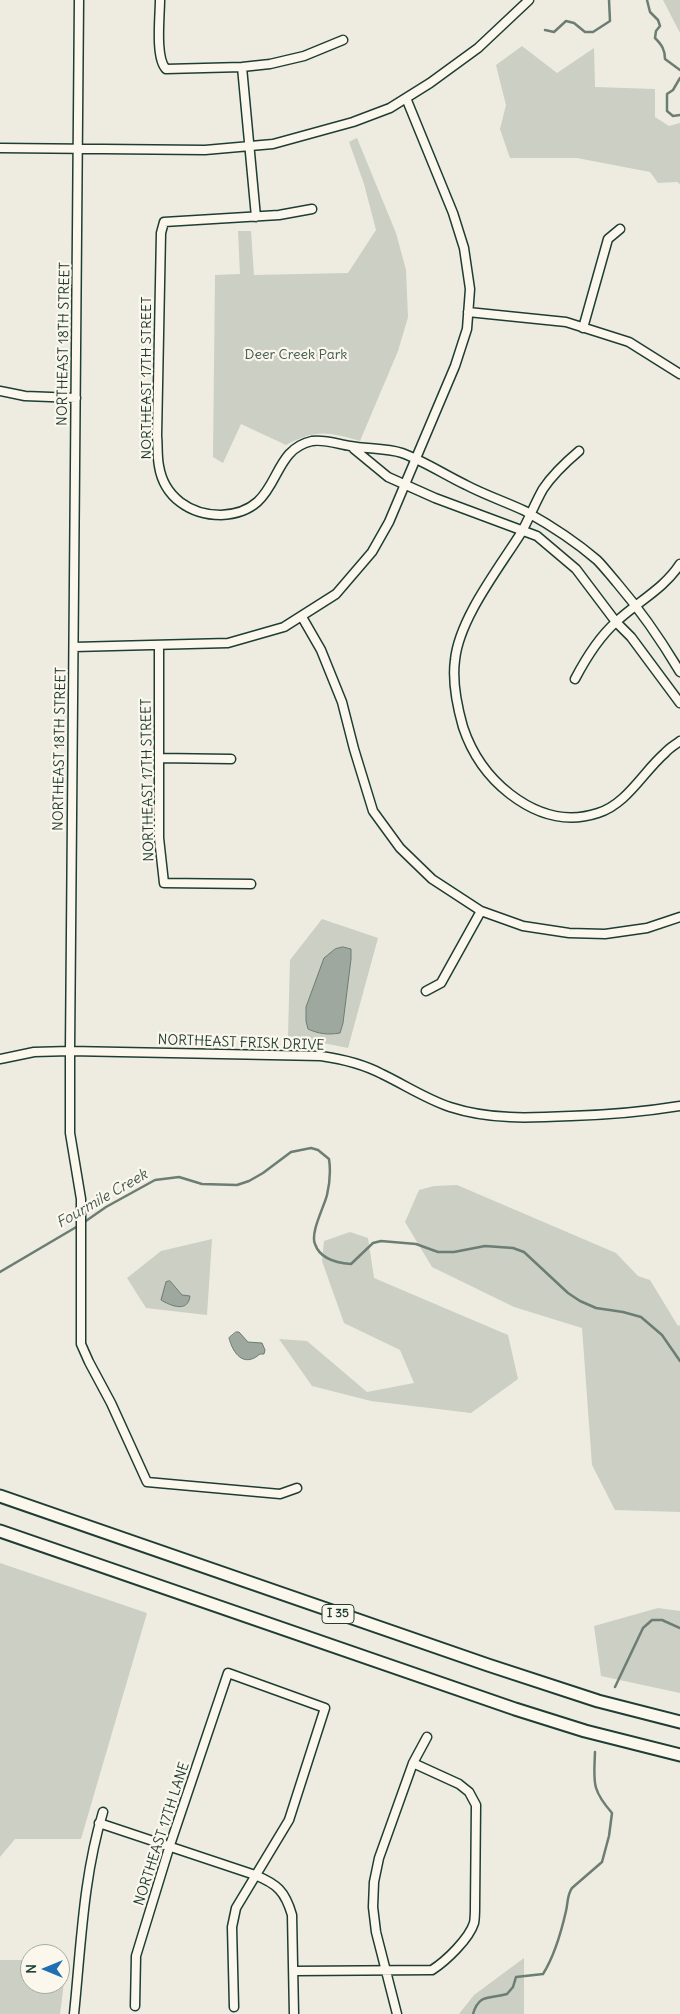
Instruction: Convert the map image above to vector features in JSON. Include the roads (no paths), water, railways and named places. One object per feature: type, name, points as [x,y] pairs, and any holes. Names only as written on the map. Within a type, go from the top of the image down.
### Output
[{"type":"highway","name":"I 35","points":[[0,1496],[488,1665],[598,1701],[680,1722]]},
{"type":"highway","name":"I 35","points":[[0,1531],[515,1709],[585,1731],[680,1755]]},
{"type":"street","name":"NORTHEAST 18TH STREET","points":[[79,0],[70,1133],[80,1199],[81,1344],[88,1362],[111,1403],[147,1482],[280,1494],[297,1488]]},
{"type":"street","points":[[160,0],[160,55],[162,66],[166,69],[242,67],[270,64],[304,56],[343,40]]},
{"type":"street","points":[[0,148],[205,150],[273,144],[353,122],[390,108],[462,60],[498,30],[529,0]]},
{"type":"street","points":[[242,67],[256,217],[279,216],[312,209]]},
{"type":"street","points":[[74,647],[228,643],[284,627],[336,594],[372,552],[390,522],[455,366],[466,329],[470,289],[464,248],[453,213],[406,98]]},
{"type":"street","name":"NORTHEAST 17TH STREET","points":[[256,217],[164,222],[160,232],[157,436],[159,467],[166,488],[177,502],[196,512],[220,515],[239,512],[256,504],[271,486],[286,456],[296,448],[313,441],[400,452],[477,491],[530,515],[565,535],[598,561],[636,606],[659,637],[680,672]]},
{"type":"street","points":[[583,328],[608,239],[620,229]]},
{"type":"street","points":[[468,312],[566,322],[629,342],[680,374]]},
{"type":"street","points":[[0,391],[25,396],[76,398]]},
{"type":"street","name":"NORTHEAST 17TH STREET","points":[[349,446],[360,452],[388,477],[436,498],[537,536],[576,569],[616,622],[631,637],[680,703]]},
{"type":"street","points":[[580,451],[559,468],[544,488],[522,531],[479,599],[462,634],[455,659],[455,686],[460,716],[468,742],[494,782],[519,801],[545,815],[573,818],[599,813],[619,801],[664,753],[680,741]]},
{"type":"street","points":[[575,679],[589,652],[616,622],[673,575],[680,564]]},
{"type":"street","points":[[302,617],[322,650],[342,702],[373,811],[400,848],[432,879],[481,911],[523,926],[569,933],[605,934],[647,928],[680,917]]},
{"type":"street","name":"NORTHEAST 17TH STREET","points":[[159,646],[159,838],[164,883],[251,884]]},
{"type":"street","points":[[159,758],[231,759]]},
{"type":"street","points":[[426,991],[441,983],[481,911]]},
{"type":"street","name":"NORTHEAST FRISK DRIVE","points":[[0,1059],[34,1052],[70,1051],[321,1056],[338,1059],[381,1073],[450,1107],[492,1117],[523,1118],[633,1113],[680,1106]]},
{"type":"street","name":"NORTHEAST 17TH LANE","points":[[135,2006],[136,1956],[170,1845],[228,1673],[325,1708],[288,1820],[255,1874]]},
{"type":"street","points":[[397,2014],[376,1932],[373,1908],[374,1882],[379,1858],[413,1763],[427,1737]]},
{"type":"street","points":[[294,1971],[432,1970],[443,1963],[469,1933],[474,1922],[476,1805],[469,1792],[459,1784],[413,1763]]},
{"type":"street","points":[[74,2014],[87,1888],[102,1812]]},
{"type":"street","points":[[99,1823],[255,1874],[279,1888],[288,1900],[292,1914],[294,2014]]},
{"type":"street","points":[[234,2007],[233,1918],[236,1908],[255,1874]]},
{"type":"waterway","points":[[545,30],[554,32],[566,21],[574,23],[585,32],[593,32],[610,21],[609,0]]},
{"type":"waterway","points":[[647,0],[650,12],[658,20],[660,26],[656,31],[655,38],[663,48],[665,59],[680,70]]},
{"type":"waterway","points":[[680,78],[673,90],[667,94],[667,111],[673,116],[680,115]]},
{"type":"waterway","name":"Fourmile Creek","points":[[83,1223],[106,1207],[155,1180],[179,1177],[202,1184],[237,1185],[263,1173],[291,1152],[311,1148],[318,1150],[329,1159],[330,1164],[328,1190],[314,1233],[317,1249],[325,1257],[340,1263],[351,1264],[373,1243],[381,1241],[416,1244],[438,1252],[454,1252],[485,1246],[513,1248],[524,1252],[568,1293],[580,1301],[596,1308],[641,1317],[662,1335],[680,1361]]},
{"type":"waterway","name":"Fourmile Creek","points":[[0,1272],[78,1226]]},
{"type":"waterway","points":[[615,1687],[643,1628],[652,1620],[662,1620],[680,1628]]},
{"type":"waterway","points":[[473,2014],[475,2007],[482,2000],[507,1994],[513,1987],[516,1977],[543,1974],[557,1944],[570,1891],[602,1862],[609,1836],[612,1813],[600,1798],[595,1785],[595,1752]]},
{"type":"park label","name":"Deer Creek Park","points":[[296,355]]}]
